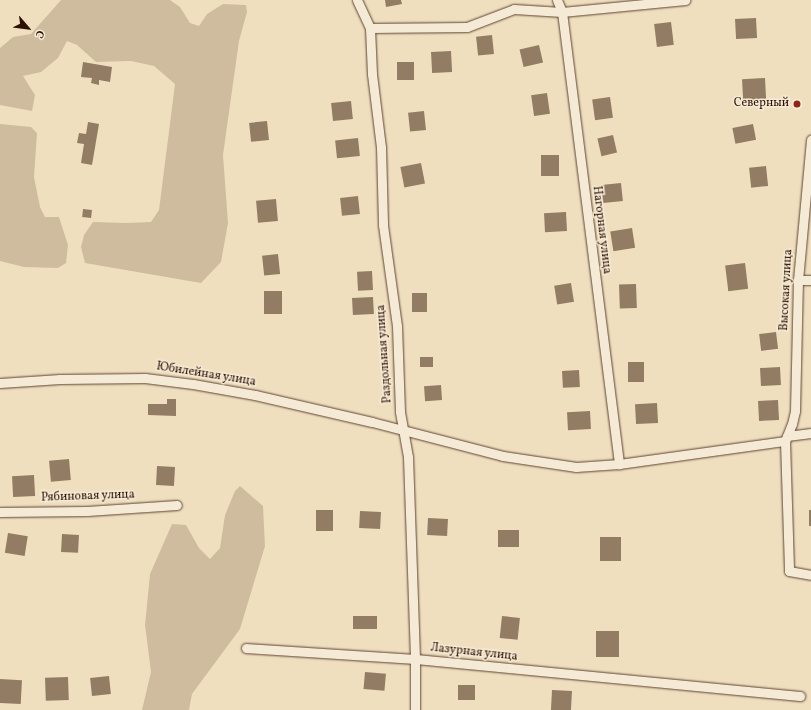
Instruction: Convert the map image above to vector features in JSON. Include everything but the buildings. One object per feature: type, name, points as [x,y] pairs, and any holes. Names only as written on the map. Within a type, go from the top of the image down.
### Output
[{"type":"street","name":"Раздольная улица","points":[[357,0],[370,28],[372,74],[381,147],[383,225],[397,326],[400,412],[408,457],[415,659],[415,710]]},
{"type":"street","name":"Нагорная улица","points":[[557,0],[562,12],[619,464]]},
{"type":"street","points":[[370,28],[467,27],[514,9],[562,12],[684,0]]},
{"type":"street","name":"Высокая улица","points":[[811,140],[798,280],[795,411],[786,439],[789,571],[811,575]]},
{"type":"street","points":[[798,280],[811,280]]},
{"type":"street","name":"Юбилейная улица","points":[[0,383],[60,379],[145,378],[179,382],[255,395],[403,430],[503,456],[544,464],[576,467],[619,464],[811,434]]},
{"type":"street","name":"Рябиновая улица","points":[[0,512],[87,511],[177,505]]},
{"type":"street","name":"Лазурная улица","points":[[246,648],[415,659],[800,696]]},
{"type":"shaded area","points":[[61,0],[170,0],[180,7],[190,23],[199,26],[207,14],[223,4],[246,5],[247,12],[239,41],[223,155],[228,223],[221,262],[201,283],[85,263],[81,247],[84,235],[93,222],[151,222],[159,210],[175,84],[154,66],[131,61],[96,62],[77,45],[67,41],[58,58],[41,72],[23,76],[35,95],[32,111],[0,105],[0,48],[13,37],[31,34]]},
{"type":"shaded area","points":[[0,124],[31,127],[37,133],[34,177],[40,207],[45,217],[59,217],[68,245],[66,263],[58,268],[24,267],[0,261]]},
{"type":"shaded area","points":[[240,486],[263,506],[265,546],[240,629],[192,694],[189,710],[142,710],[151,672],[145,625],[150,574],[172,524],[186,525],[199,548],[210,559],[220,548],[225,515],[235,491]]},
{"type":"place","name":"Северный","points":[[797,104]]}]
